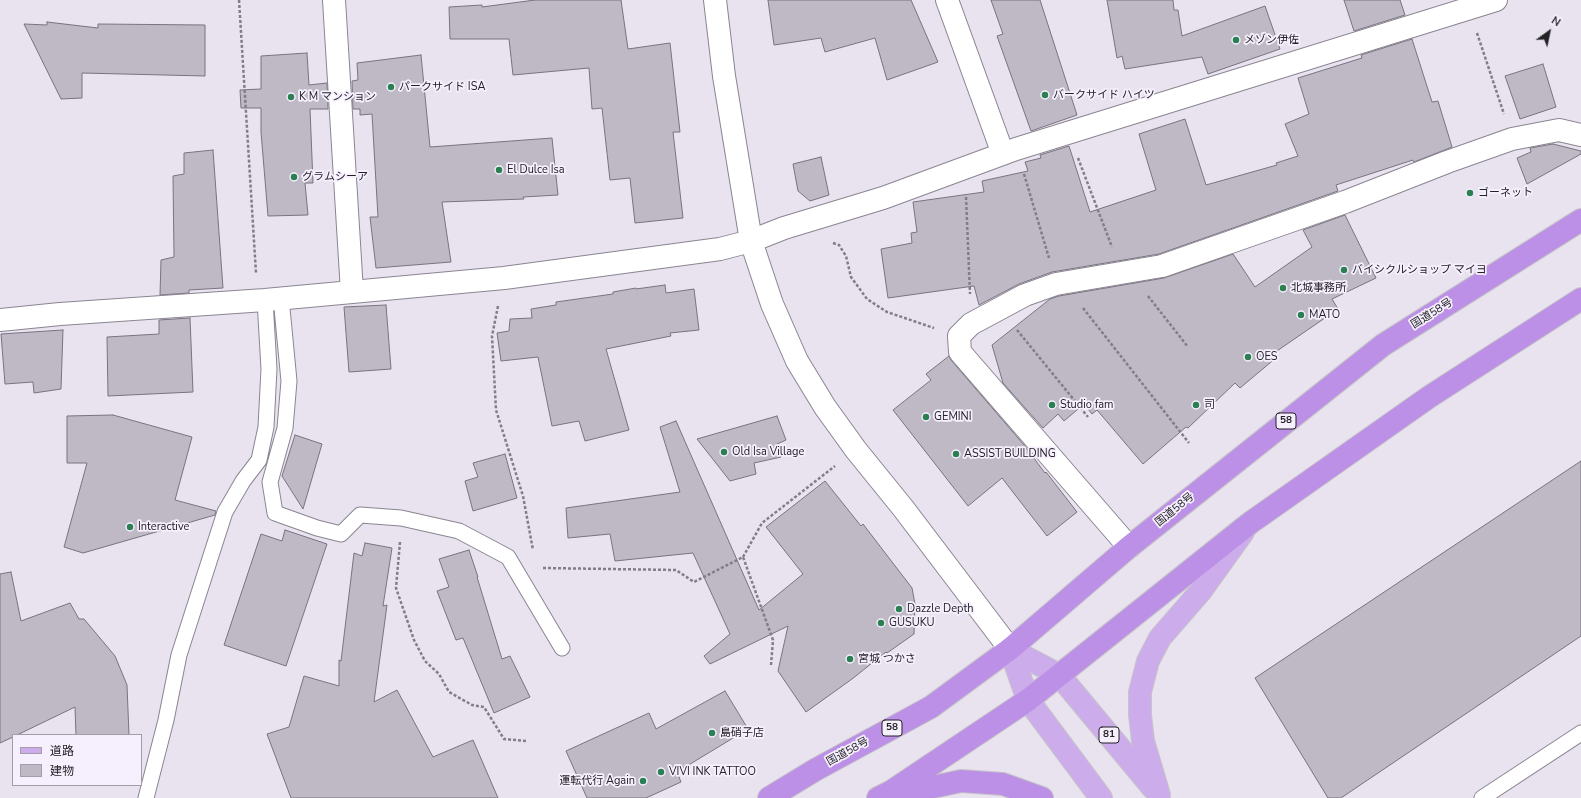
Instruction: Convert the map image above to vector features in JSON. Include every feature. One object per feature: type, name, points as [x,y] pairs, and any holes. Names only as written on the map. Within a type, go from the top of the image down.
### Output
[{"type":"highway","name":"国道58号","points":[[769,798],[815,770],[932,707],[1010,649],[1128,547],[1383,345],[1581,220]]},
{"type":"highway","points":[[884,795],[1028,700],[1100,641],[1250,523],[1429,397],[1581,299]]},
{"type":"highway","points":[[884,795],[924,789],[961,781],[1003,784],[1042,798]]},
{"type":"main road","points":[[1160,796],[1143,741],[1140,715],[1140,692],[1148,661],[1160,638],[1200,592],[1250,523]]},
{"type":"main road","name":"81","points":[[1010,649],[1059,675],[1160,796]]},
{"type":"main road","points":[[1010,649],[1028,700],[1101,798]]},
{"type":"street","points":[[334,0],[352,292]]},
{"type":"street","points":[[715,0],[724,76],[751,241],[772,304],[798,361],[825,407],[856,450],[903,508],[1010,649]]},
{"type":"street","points":[[947,0],[1010,151]]},
{"type":"street","points":[[0,320],[60,314],[268,300],[504,278],[720,249],[751,241],[784,228],[883,198],[1010,151],[1496,0]]},
{"type":"street","points":[[1128,547],[960,352],[965,330],[1025,295],[1056,284],[1064,284],[1162,266],[1344,202],[1447,162],[1512,139],[1559,130],[1581,135]]},
{"type":"lane","points":[[268,300],[289,381],[285,428],[270,482],[275,514],[317,528],[341,534],[360,515],[402,518],[459,531],[508,557],[562,648]]},
{"type":"lane","points":[[146,798],[166,720],[179,655],[224,512],[243,481],[259,460],[266,427],[269,370],[268,300]]},
{"type":"lane","points":[[1482,798],[1581,733]]},
{"type":"path","points":[[239,0],[268,300]]},
{"type":"path","points":[[1469,8],[1512,139]]},
{"type":"path","points":[[1069,133],[1126,272],[1188,347]]},
{"type":"path","points":[[1010,151],[1049,259]]},
{"type":"path","points":[[832,242],[839,245],[846,256],[851,276],[867,299],[887,312],[965,330],[965,168]]},
{"type":"path","points":[[504,278],[492,336],[496,410],[523,496],[534,554]]},
{"type":"path","points":[[1064,284],[1189,443]]},
{"type":"path","points":[[1000,309],[1088,417]]},
{"type":"path","points":[[537,568],[676,570],[694,582],[743,557],[762,522],[839,462]]},
{"type":"path","points":[[399,557],[396,588],[414,640],[425,662],[439,674],[449,692],[472,705],[484,707],[504,739],[526,741]]},
{"type":"path","points":[[743,557],[773,640],[770,665]]},
{"type":"building","points":[[535,0],[621,0],[628,49],[670,43],[680,132],[673,132],[683,218],[635,223],[630,178],[610,180],[602,108],[592,109],[589,68],[513,75],[509,39],[450,39],[449,7],[482,5],[482,7]]},
{"type":"building","points":[[768,0],[911,0],[938,62],[887,80],[875,38],[825,52],[821,38],[774,45]]},
{"type":"building","name":"バークサイド ハイツ","points":[[991,0],[1040,0],[1077,115],[1031,131],[997,36],[1003,34]]},
{"type":"building","points":[[1107,0],[1173,0],[1174,10],[1178,10],[1182,36],[1265,6],[1280,49],[1208,74],[1202,57],[1125,69],[1122,56],[1117,58]]},
{"type":"building","points":[[1344,0],[1400,0],[1405,15],[1354,31]]},
{"type":"building","points":[[47,22],[98,28],[98,24],[205,25],[205,76],[82,73],[82,98],[61,99],[24,24],[47,25]]},
{"type":"building","points":[[1412,39],[1432,102],[1438,101],[1452,147],[1414,162],[1413,160],[1336,185],[1338,191],[1159,254],[1052,272],[1019,284],[979,305],[974,286],[888,298],[881,249],[912,243],[911,233],[917,232],[913,202],[984,192],[982,181],[1028,171],[1025,162],[1041,158],[1040,155],[1069,146],[1090,212],[1156,190],[1139,134],[1185,119],[1206,185],[1277,165],[1276,163],[1298,156],[1285,124],[1309,114],[1298,78],[1362,58],[1361,55]]},
{"type":"building","points":[[307,53],[309,85],[327,83],[328,109],[310,109],[313,183],[305,183],[308,215],[268,216],[261,132],[261,108],[241,108],[240,90],[261,89],[261,56]]},
{"type":"building","points":[[421,55],[430,147],[552,138],[558,195],[523,197],[524,199],[442,202],[451,262],[376,268],[370,217],[378,217],[372,114],[360,115],[360,109],[353,109],[352,81],[358,80],[357,63]]},
{"type":"building","points":[[1543,64],[1556,107],[1520,119],[1505,76]]},
{"type":"building","points":[[1553,144],[1581,151],[1581,154],[1527,184],[1517,158],[1531,152],[1530,148]]},
{"type":"building","points":[[213,150],[223,288],[189,290],[189,293],[160,295],[161,260],[174,257],[173,176],[184,174],[184,153]]},
{"type":"building","points":[[821,157],[829,195],[810,201],[798,191],[793,164]]},
{"type":"building","points":[[1345,215],[1376,278],[1332,299],[1338,309],[1274,353],[1277,357],[1240,388],[1235,383],[1188,428],[1186,427],[1143,464],[1097,410],[1092,414],[1084,404],[1064,421],[1058,414],[1043,428],[1003,383],[992,345],[1050,299],[1059,296],[1164,278],[1233,254],[1255,287],[1312,247],[1303,230]]},
{"type":"building","points":[[665,285],[666,293],[694,289],[699,330],[670,333],[671,336],[606,349],[629,430],[585,441],[579,421],[552,426],[538,357],[501,361],[497,333],[509,331],[510,319],[532,318],[531,309],[556,305],[556,302],[613,294],[613,292],[636,288]]},
{"type":"building","points":[[386,305],[391,369],[349,372],[344,307]]},
{"type":"building","points":[[190,318],[193,392],[108,396],[107,337],[159,334],[159,320]]},
{"type":"building","points":[[63,330],[61,389],[34,393],[33,382],[5,384],[1,334]]},
{"type":"building","points":[[949,356],[1024,445],[1077,512],[1047,536],[1002,478],[968,506],[893,410],[931,380],[926,374]]},
{"type":"building","points":[[113,415],[192,437],[175,500],[216,511],[215,515],[83,553],[64,547],[87,463],[67,463],[67,416]]},
{"type":"building","name":"Old Isa Village","points":[[777,416],[786,440],[777,444],[781,457],[754,463],[756,474],[730,481],[697,439]]},
{"type":"building","points":[[676,421],[759,610],[803,574],[766,527],[825,481],[861,526],[863,524],[912,588],[915,604],[914,634],[887,653],[886,652],[806,712],[778,671],[788,626],[710,664],[704,656],[730,634],[693,553],[615,561],[610,534],[568,538],[566,508],[680,492],[660,427]]},
{"type":"building","points":[[295,435],[322,444],[303,509],[282,476]]},
{"type":"building","points":[[505,454],[517,498],[473,511],[465,481],[478,477],[473,463]]},
{"type":"building","points":[[1581,461],[1581,636],[1341,798],[1328,798],[1255,678]]},
{"type":"building","points":[[285,530],[327,544],[286,666],[224,645],[261,534],[282,541]]},
{"type":"building","points":[[365,543],[392,548],[383,606],[387,605],[374,702],[397,690],[433,757],[473,740],[498,798],[291,798],[267,734],[289,727],[304,676],[339,686],[339,660],[341,661],[354,553],[362,556]]},
{"type":"building","points":[[469,550],[502,659],[510,656],[530,697],[494,713],[463,638],[456,640],[437,591],[449,587],[439,559]]},
{"type":"building","points":[[11,572],[21,621],[70,603],[79,619],[84,619],[115,656],[127,685],[129,734],[76,734],[75,707],[19,734],[12,734],[12,737],[0,743],[0,574]]},
{"type":"building","points":[[725,691],[748,729],[677,772],[681,782],[646,798],[587,798],[566,751],[649,713],[656,729]]},
{"type":"place","name":"メゾン伊佐","points":[[1236,40]]},
{"type":"place","name":"パークサイド ISA","points":[[391,87]]},
{"type":"place","name":"バークサイド ハイツ","points":[[1045,95]]},
{"type":"place","name":"K M マンション","points":[[291,97]]},
{"type":"place","name":"El Dulce Isa","points":[[499,170]]},
{"type":"place","name":"グラムシーア","points":[[294,177]]},
{"type":"place","name":"ゴーネット","points":[[1470,193]]},
{"type":"place","name":"バイシクルショップ マイヨ","points":[[1344,270]]},
{"type":"place","name":"北城事務所","points":[[1283,288]]},
{"type":"place","name":"MATO","points":[[1301,315]]},
{"type":"place","name":"OES","points":[[1248,357]]},
{"type":"place","name":"Studio fam","points":[[1052,405]]},
{"type":"place","name":"司","points":[[1196,405]]},
{"type":"place","name":"GEMINI","points":[[926,417]]},
{"type":"place","name":"Old Isa Village","points":[[724,452]]},
{"type":"place","name":"ASSIST BUILDING","points":[[956,454]]},
{"type":"place","name":"Interactive","points":[[130,527]]},
{"type":"place","name":"Dazzle Depth","points":[[899,609]]},
{"type":"place","name":"GUSUKU","points":[[881,623]]},
{"type":"place","name":"宮城 つかさ","points":[[850,659]]},
{"type":"place","name":"島硝子店","points":[[712,733]]},
{"type":"place","name":"VIVI INK TATTOO","points":[[661,772]]},
{"type":"place","name":"運転代行 Again","points":[[643,781]]}]
